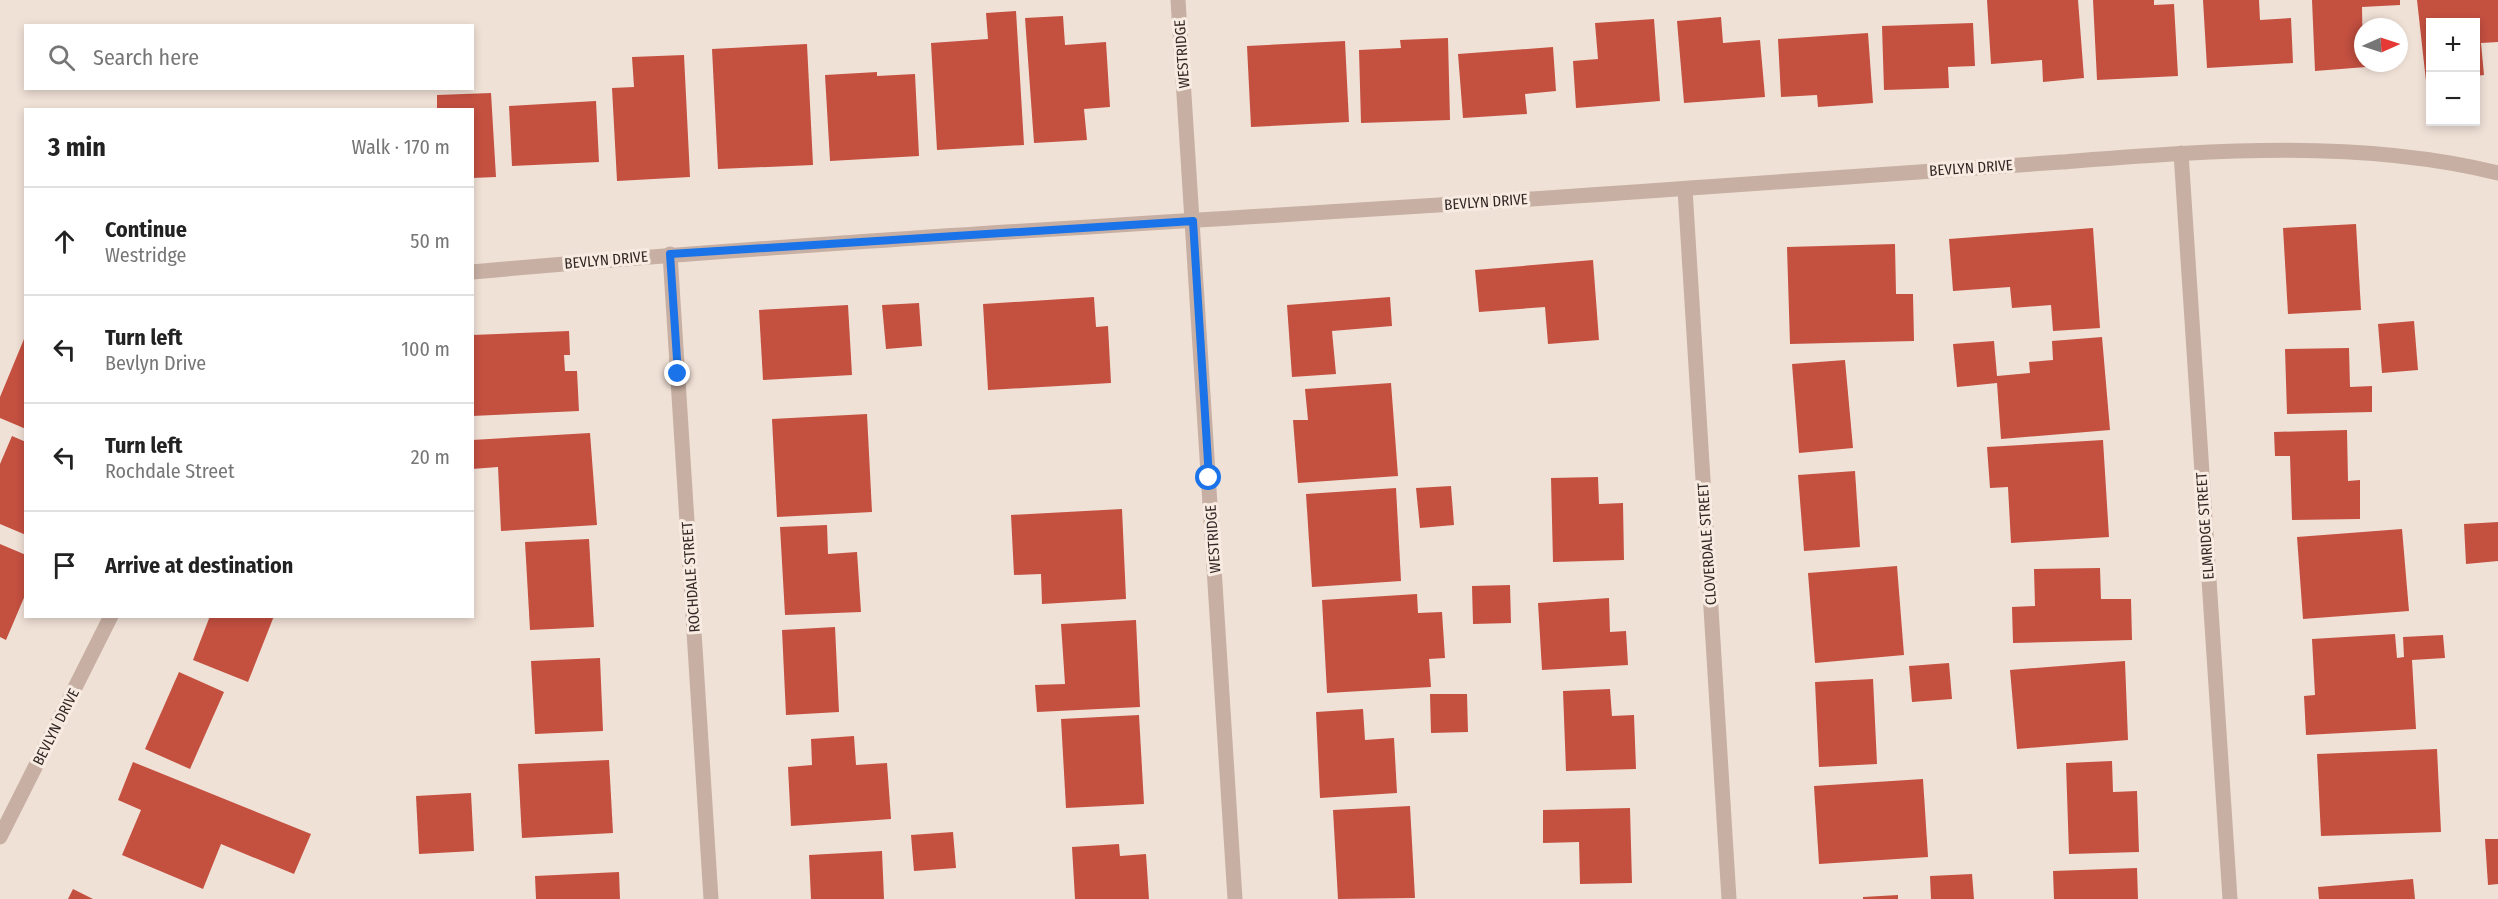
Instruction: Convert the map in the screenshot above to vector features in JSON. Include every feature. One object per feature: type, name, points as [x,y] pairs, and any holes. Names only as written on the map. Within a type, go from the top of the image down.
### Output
[{"type":"street","name":"WESTRIDGE","points":[[1178,0],[1235,899]]},
{"type":"street","name":"BEVLYN DRIVE","points":[[474,272],[670,254],[1685,189],[2181,153],[2357,151],[2457,163],[2498,173]]},
{"type":"street","name":"ELMRIDGE STREET","points":[[2181,153],[2230,899]]},
{"type":"street","name":"CLOVERDALE STREET","points":[[1685,189],[1729,899]]},
{"type":"street","name":"ROCHDALE STREET","points":[[670,254],[711,899]]},
{"type":"street","name":"BEVLYN DRIVE","points":[[0,837],[110,618]]},
{"type":"building","points":[[1987,0],[2078,0],[2084,78],[2043,82],[2042,60],[1991,64]]},
{"type":"building","points":[[2093,0],[2154,0],[2154,5],[2174,4],[2178,76],[2097,80]]},
{"type":"building","points":[[2203,0],[2259,0],[2260,20],[2291,18],[2293,63],[2207,68]]},
{"type":"building","points":[[2312,0],[2400,0],[2400,5],[2362,7],[2362,18],[2354,18],[2354,68],[2315,71]]},
{"type":"building","points":[[2417,0],[2498,0],[2498,42],[2481,43],[2484,75],[2480,76],[2480,18],[2426,18],[2426,81]]},
{"type":"building","points":[[1016,11],[1024,145],[937,150],[931,43],[988,39],[986,13]]},
{"type":"building","points":[[1063,16],[1065,45],[1106,42],[1110,107],[1084,109],[1087,140],[1034,143],[1025,18]]},
{"type":"building","points":[[1721,17],[1723,43],[1760,40],[1765,97],[1684,103],[1677,21]]},
{"type":"building","points":[[1654,19],[1660,101],[1576,108],[1573,61],[1598,59],[1595,23]]},
{"type":"building","points":[[1973,23],[1975,66],[1948,67],[1949,88],[1884,90],[1882,26]]},
{"type":"building","points":[[1868,33],[1873,103],[1818,107],[1817,95],[1781,97],[1778,39]]},
{"type":"building","points":[[1448,38],[1450,120],[1361,123],[1359,50],[1401,48],[1400,40]]},
{"type":"building","points":[[1345,41],[1349,122],[1251,127],[1247,46]]},
{"type":"building","points":[[807,44],[813,165],[718,169],[712,49]]},
{"type":"building","points":[[1553,47],[1556,91],[1525,94],[1527,114],[1463,118],[1458,54]]},
{"type":"building","points":[[684,55],[690,177],[617,181],[612,88],[634,87],[632,57]]},
{"type":"building","points":[[877,72],[877,76],[915,74],[919,156],[830,161],[825,75]]},
{"type":"building","points":[[491,93],[496,177],[474,178],[474,108],[437,108],[437,95]]},
{"type":"building","points":[[596,101],[599,162],[512,166],[509,106]]},
{"type":"building","points":[[2356,224],[2361,310],[2288,314],[2283,228]]},
{"type":"building","points":[[2093,228],[2100,328],[2053,331],[2051,305],[2012,308],[2010,287],[1953,291],[1949,239]]},
{"type":"building","points":[[1895,244],[1896,294],[1913,294],[1914,341],[1790,344],[1787,247]]},
{"type":"building","points":[[1593,260],[1599,340],[1548,344],[1545,307],[1479,312],[1475,270]]},
{"type":"building","points":[[1094,297],[1096,327],[1108,326],[1111,383],[988,390],[983,304]]},
{"type":"building","points":[[1390,297],[1392,326],[1332,331],[1336,374],[1292,377],[1287,305]]},
{"type":"building","points":[[919,303],[922,346],[886,349],[882,305]]},
{"type":"building","points":[[848,305],[852,375],[763,380],[759,310]]},
{"type":"building","points":[[2414,321],[2418,370],[2382,373],[2378,324]]},
{"type":"building","points":[[569,331],[570,355],[564,355],[565,371],[577,371],[579,411],[474,416],[474,335]]},
{"type":"building","points":[[2102,337],[2110,430],[2001,439],[1997,383],[1957,387],[1953,344],[1994,341],[1997,376],[2030,373],[2029,362],[2053,360],[2052,341]]},
{"type":"building","points":[[24,339],[24,428],[0,418],[0,397]]},
{"type":"building","points":[[2349,348],[2350,387],[2372,386],[2372,412],[2287,414],[2285,349]]},
{"type":"building","points":[[1845,360],[1853,448],[1799,453],[1792,364]]},
{"type":"building","points":[[1391,383],[1398,476],[1298,483],[1293,420],[1308,420],[1305,389]]},
{"type":"building","points":[[867,414],[872,512],[777,517],[772,419]]},
{"type":"building","points":[[2347,430],[2348,481],[2360,480],[2360,519],[2292,520],[2290,456],[2275,456],[2274,432]]},
{"type":"building","points":[[590,433],[597,525],[501,531],[498,467],[474,469],[474,440]]},
{"type":"building","points":[[12,436],[24,441],[24,534],[0,524],[0,464]]},
{"type":"building","points":[[2103,440],[2109,537],[2011,543],[2008,487],[1990,488],[1987,447]]},
{"type":"building","points":[[1855,471],[1860,547],[1804,551],[1798,475]]},
{"type":"building","points":[[1598,477],[1599,504],[1623,503],[1624,560],[1553,562],[1551,478]]},
{"type":"building","points":[[1451,486],[1454,525],[1420,528],[1416,488]]},
{"type":"building","points":[[1396,488],[1401,581],[1312,587],[1306,494]]},
{"type":"building","points":[[1122,509],[1126,599],[1042,604],[1041,574],[1014,575],[1011,515]]},
{"type":"building","points":[[2498,522],[2498,561],[2466,564],[2464,524]]},
{"type":"building","points":[[827,525],[828,554],[857,552],[861,612],[785,615],[780,527]]},
{"type":"building","points":[[2402,529],[2409,611],[2303,619],[2297,537]]},
{"type":"building","points":[[589,539],[594,627],[530,630],[525,542]]},
{"type":"building","points":[[0,544],[24,554],[24,598],[6,640],[0,637]]},
{"type":"building","points":[[1897,566],[1904,655],[1815,663],[1808,573]]},
{"type":"building","points":[[2100,568],[2101,599],[2131,599],[2132,640],[2013,643],[2012,607],[2035,606],[2034,569]]},
{"type":"building","points":[[1510,585],[1511,623],[1473,624],[1472,586]]},
{"type":"building","points":[[1417,594],[1418,613],[1442,612],[1445,658],[1429,659],[1431,687],[1327,693],[1322,600]]},
{"type":"building","points":[[1609,598],[1610,632],[1626,631],[1628,665],[1542,670],[1538,603]]},
{"type":"building","points":[[209,618],[273,618],[248,682],[193,660]]},
{"type":"building","points":[[1136,620],[1140,707],[1037,712],[1035,685],[1065,684],[1061,624]]},
{"type":"building","points":[[835,627],[839,712],[786,715],[782,630]]},
{"type":"building","points":[[2395,634],[2397,658],[2404,657],[2403,637],[2443,635],[2445,658],[2412,660],[2416,729],[2306,735],[2304,696],[2315,695],[2312,639]]},
{"type":"building","points":[[600,658],[603,731],[535,734],[531,661]]},
{"type":"building","points":[[2125,661],[2128,740],[2017,749],[2010,670]]},
{"type":"building","points":[[1949,663],[1952,699],[1912,702],[1909,666]]},
{"type":"building","points":[[179,672],[224,692],[190,769],[145,749]]},
{"type":"building","points":[[1873,679],[1877,764],[1819,767],[1815,682]]},
{"type":"building","points":[[1610,689],[1612,716],[1634,715],[1636,769],[1566,771],[1563,691]]},
{"type":"building","points":[[1430,694],[1467,694],[1468,732],[1431,733]]},
{"type":"building","points":[[1363,709],[1365,740],[1394,738],[1397,793],[1320,798],[1316,712]]},
{"type":"building","points":[[1139,715],[1144,804],[1066,808],[1061,719]]},
{"type":"building","points":[[854,736],[856,765],[887,763],[891,819],[791,826],[788,767],[812,765],[811,739]]},
{"type":"building","points":[[2437,749],[2441,832],[2321,836],[2317,754]]},
{"type":"building","points":[[609,760],[613,833],[522,838],[518,764]]},
{"type":"building","points":[[2112,761],[2113,792],[2137,791],[2139,852],[2069,854],[2066,763]]},
{"type":"building","points":[[133,762],[311,834],[294,874],[221,844],[203,889],[122,855],[141,810],[118,800]]},
{"type":"building","points":[[1923,779],[1928,857],[1819,864],[1814,786]]},
{"type":"building","points":[[471,793],[474,851],[419,854],[416,796]]},
{"type":"building","points":[[1410,806],[1415,898],[1338,899],[1333,810]]},
{"type":"building","points":[[1630,808],[1632,883],[1580,884],[1579,842],[1543,843],[1543,810]]},
{"type":"building","points":[[953,832],[956,868],[914,871],[911,835]]},
{"type":"building","points":[[2485,839],[2498,839],[2498,884],[2488,885]]},
{"type":"building","points":[[1119,844],[1120,856],[1146,854],[1149,899],[1075,899],[1072,847]]},
{"type":"building","points":[[882,851],[884,899],[811,899],[809,855]]},
{"type":"building","points":[[2137,868],[2138,899],[2054,899],[2053,871]]},
{"type":"building","points":[[619,872],[620,899],[536,899],[535,876]]},
{"type":"building","points":[[1972,874],[1974,899],[1931,899],[1930,876]]},
{"type":"building","points":[[2413,879],[2415,899],[2319,899],[2318,887]]},
{"type":"building","points":[[73,889],[93,899],[68,899]]},
{"type":"building","points":[[1898,895],[1898,899],[1863,899],[1863,897]]},
{"type":"route","points":[[678,374],[670,254],[1193,221],[1209,478]]}]
